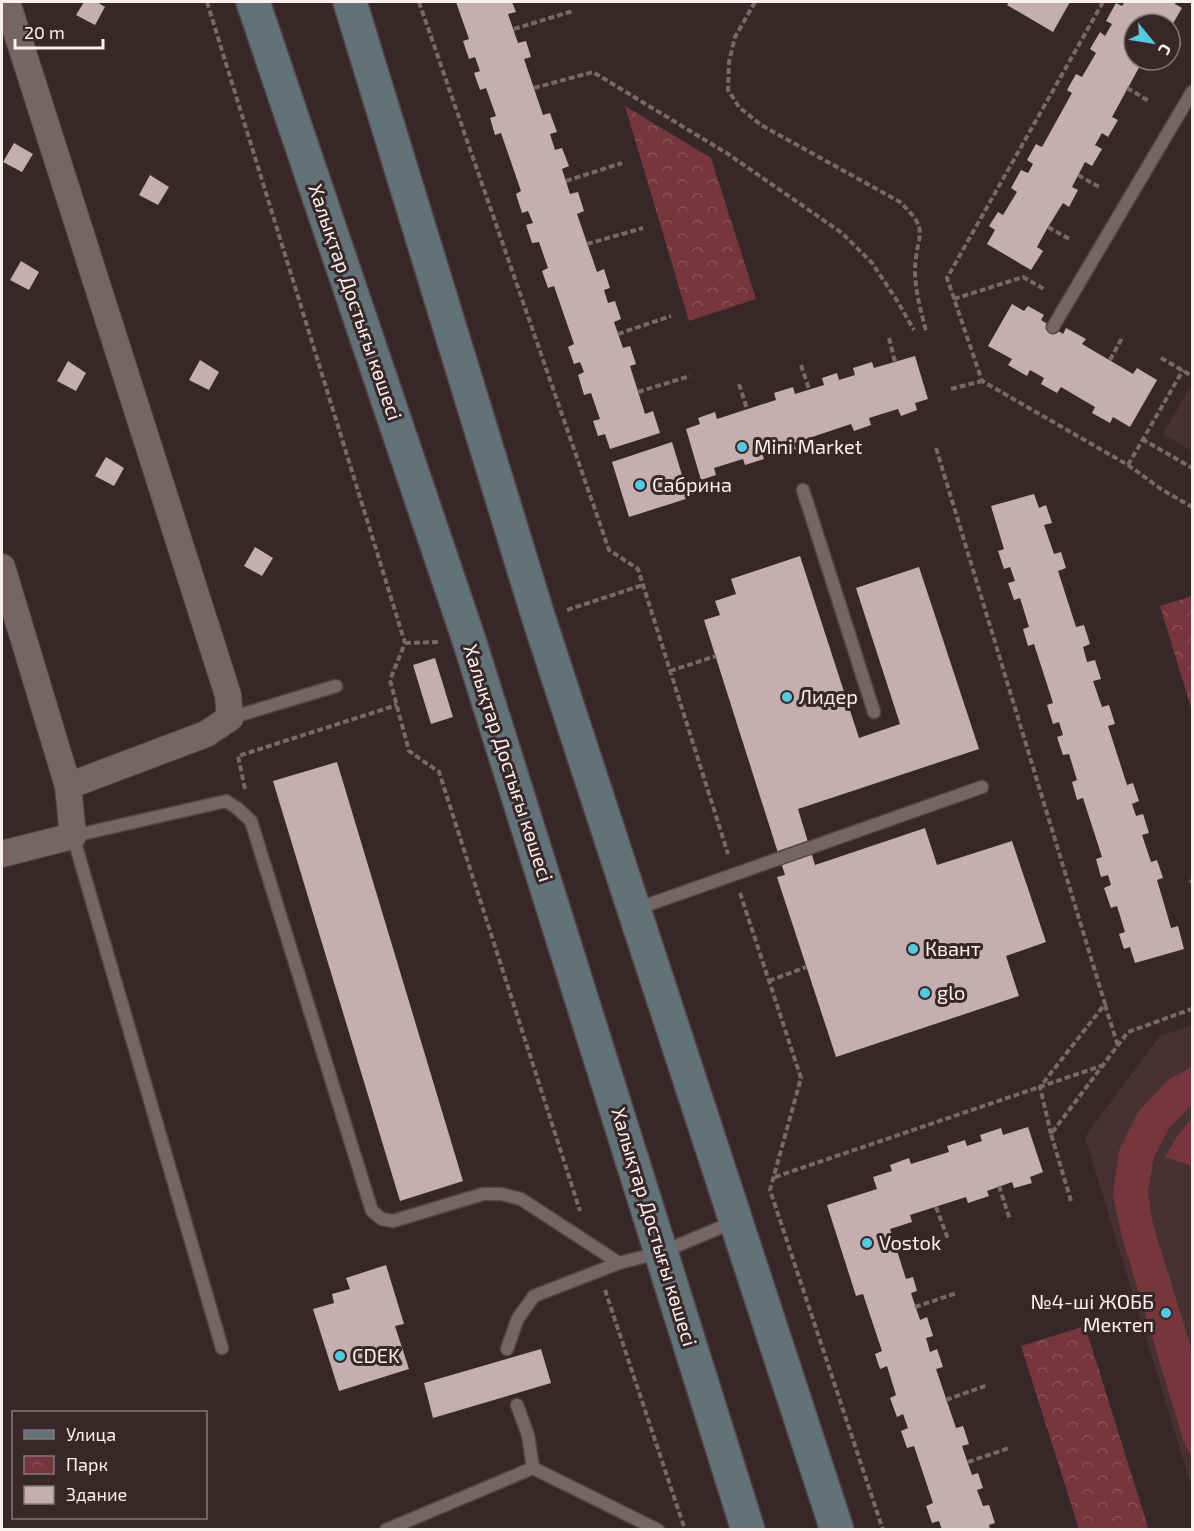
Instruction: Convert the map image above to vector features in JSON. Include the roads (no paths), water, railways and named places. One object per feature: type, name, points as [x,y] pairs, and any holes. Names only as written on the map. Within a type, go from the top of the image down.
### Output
[{"type":"main road","name":"Халықтар Достығы көшесі","points":[[253,2],[469,640],[748,1530]]},
{"type":"main road","points":[[350,2],[539,619],[837,1530]]},
{"type":"street","points":[[7,2],[228,695],[230,718],[206,734],[68,786]]},
{"type":"street","points":[[2,567],[68,786],[73,836],[2,854]]},
{"type":"lane","points":[[1053,327],[1192,92]]},
{"type":"lane","points":[[803,490],[874,712]]},
{"type":"lane","points":[[230,718],[336,686]]},
{"type":"lane","points":[[634,909],[982,787]]},
{"type":"lane","points":[[222,1348],[73,836],[226,801],[251,820],[372,1211],[382,1219],[393,1221],[483,1194],[501,1194],[521,1199],[619,1263]]},
{"type":"lane","points":[[507,1349],[518,1318],[534,1296],[619,1263],[662,1252],[737,1221]]},
{"type":"lane","points":[[517,1405],[528,1435],[533,1468]]},
{"type":"lane","points":[[386,1530],[533,1468],[658,1530]]},
{"type":"place","name":"Mini Market","points":[[742,447]]},
{"type":"place","name":"Сабрина","points":[[640,485]]},
{"type":"place","name":"Лидер","points":[[787,697]]},
{"type":"place","name":"Квант","points":[[913,949]]},
{"type":"place","name":"glo","points":[[925,993]]},
{"type":"place","name":"Vostok","points":[[867,1243]]},
{"type":"place","name":"№4-ші ЖОББ Мектеп","points":[[1166,1313]]},
{"type":"place","name":"CDEK","points":[[340,1356]]}]
